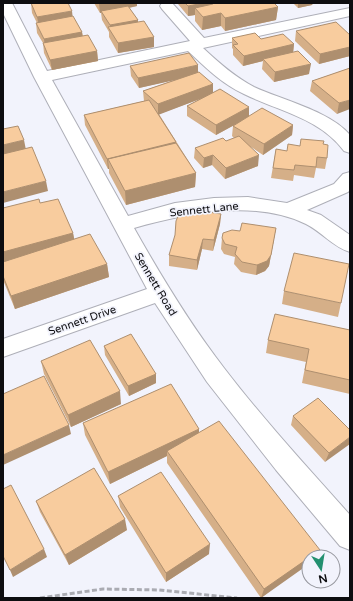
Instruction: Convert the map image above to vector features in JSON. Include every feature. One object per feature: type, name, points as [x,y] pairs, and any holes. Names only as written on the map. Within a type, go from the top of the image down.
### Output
[{"type":"street","name":"Sennett Road","points":[[5,3],[42,77],[160,293],[215,375],[285,461],[350,536]]},
{"type":"street","points":[[168,6],[197,45],[224,75],[238,85],[328,125],[348,142],[350,147]]},
{"type":"street","points":[[42,77],[350,12]]},
{"type":"street","points":[[289,210],[341,188],[350,178]]},
{"type":"street","name":"Sennett Lane","points":[[122,224],[175,210],[214,205],[248,204],[289,210],[314,220],[350,245]]},
{"type":"street","name":"Sennett Drive","points":[[3,348],[160,293]]},
{"type":"path","points":[[40,598],[103,589],[159,590],[237,598]]},
{"type":"building","points":[[31,3],[68,3],[72,11],[37,17]]},
{"type":"building","points":[[185,3],[204,3],[188,6]]},
{"type":"building","points":[[212,3],[274,3],[278,7],[225,18],[221,13],[203,17],[195,8],[213,4]]},
{"type":"building","points":[[128,6],[138,20],[110,25],[101,11]]},
{"type":"building","points":[[73,16],[82,32],[44,39],[36,23]]},
{"type":"building","points":[[144,21],[154,37],[118,43],[108,27]]},
{"type":"building","points":[[336,22],[350,35],[350,47],[320,54],[296,31]]},
{"type":"building","points":[[255,33],[261,39],[283,34],[294,44],[244,56],[233,45],[238,44],[232,38]]},
{"type":"building","points":[[88,35],[97,51],[50,60],[43,43]]},
{"type":"building","points":[[298,51],[311,64],[275,72],[263,59]]},
{"type":"building","points":[[189,53],[198,65],[138,78],[130,66]]},
{"type":"building","points":[[350,68],[350,100],[339,103],[312,81]]},
{"type":"building","points":[[199,72],[213,84],[158,104],[143,91]]},
{"type":"building","points":[[220,89],[249,107],[216,125],[187,106]]},
{"type":"building","points":[[149,100],[176,142],[107,159],[84,115]]},
{"type":"building","points":[[262,108],[293,125],[264,144],[233,126]]},
{"type":"building","points":[[18,126],[24,140],[3,145],[3,129]]},
{"type":"building","points":[[239,136],[259,155],[226,168],[213,155],[204,158],[195,148],[223,138],[226,141]]},
{"type":"building","points":[[301,139],[324,141],[323,144],[328,145],[327,158],[317,157],[316,167],[295,165],[294,170],[273,168],[276,149],[287,151],[288,144],[300,146]]},
{"type":"building","points":[[176,143],[196,173],[125,191],[108,159]]},
{"type":"building","points":[[32,147],[46,181],[3,192],[3,154]]},
{"type":"building","points":[[39,199],[40,203],[58,199],[73,233],[3,252],[3,208]]},
{"type":"building","points":[[202,211],[221,214],[214,240],[203,239],[197,260],[169,255],[175,235],[176,221],[179,214]]},
{"type":"building","points":[[242,223],[276,228],[271,255],[267,261],[257,265],[242,262],[235,254],[237,247],[225,244],[222,238],[223,233],[232,230],[240,231]]},
{"type":"building","points":[[90,234],[107,264],[11,296],[3,276],[3,262]]},
{"type":"building","points":[[294,253],[349,264],[341,303],[284,291]]},
{"type":"building","points":[[275,314],[350,330],[350,380],[305,370],[309,349],[268,340]]},
{"type":"building","points":[[131,334],[156,374],[128,386],[104,346]]},
{"type":"building","points":[[90,340],[120,391],[68,415],[41,361]]},
{"type":"building","points":[[44,376],[69,425],[3,455],[3,394]]},
{"type":"building","points":[[171,384],[199,429],[108,472],[83,423]]},
{"type":"building","points":[[318,398],[350,430],[350,437],[329,453],[293,416]]},
{"type":"building","points":[[219,421],[319,549],[301,549],[301,563],[264,589],[167,451]]},
{"type":"building","points":[[94,468],[125,519],[65,555],[36,501]]},
{"type":"building","points":[[161,472],[210,544],[166,573],[118,496]]},
{"type":"building","points":[[11,485],[44,549],[10,570],[3,556],[3,489]]}]
